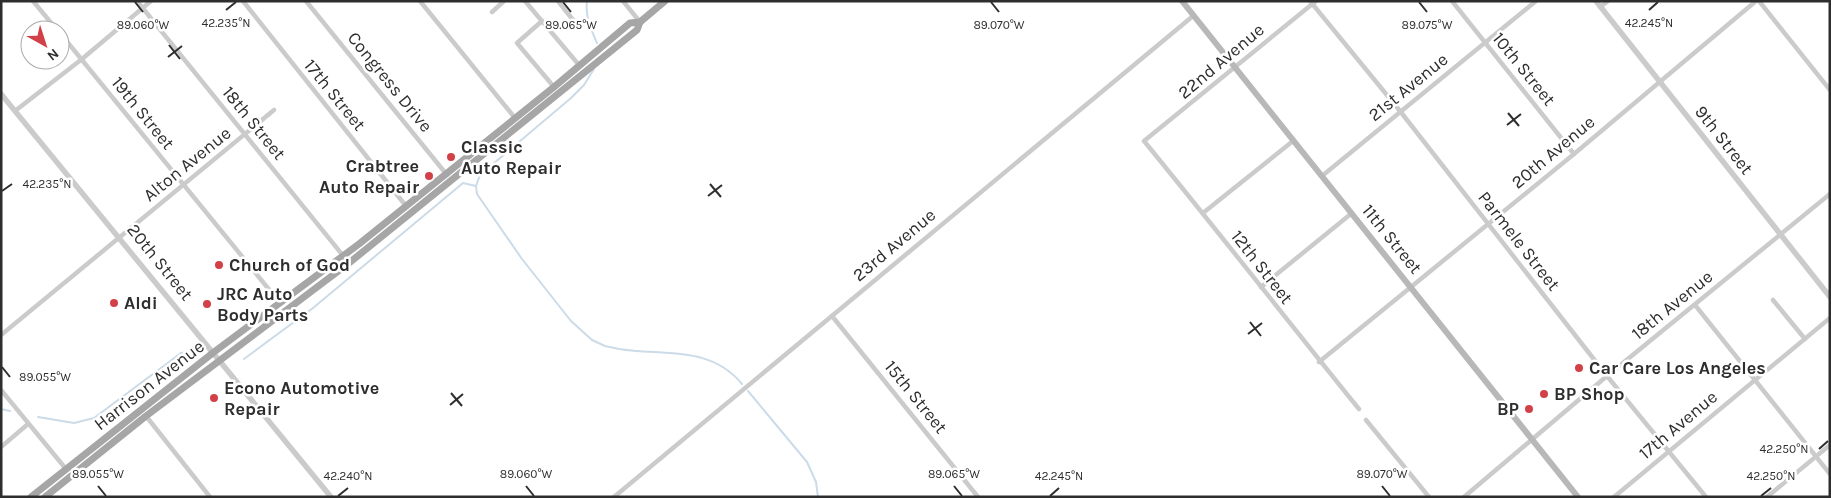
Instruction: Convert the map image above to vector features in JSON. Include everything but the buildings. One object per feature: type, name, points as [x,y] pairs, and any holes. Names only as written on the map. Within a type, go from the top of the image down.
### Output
[{"type":"main road","name":"Harrison Avenue","points":[[45,497],[146,416],[349,264],[637,30],[640,22],[665,1]]},
{"type":"main road","name":"11th Street","points":[[1182,1],[1578,497]]},
{"type":"main road","name":"Harrison Avenue","points":[[31,497],[214,352],[343,256],[554,87],[630,23],[640,22]]},
{"type":"street","points":[[33,1],[49,20]]},
{"type":"street","name":"18th Street","points":[[137,1],[349,264]]},
{"type":"street","points":[[15,111],[82,59],[151,1]]},
{"type":"street","name":"17th Street","points":[[244,1],[406,206]]},
{"type":"street","name":"Congress Drive","points":[[306,1],[451,180]]},
{"type":"street","points":[[420,1],[515,118]]},
{"type":"street","points":[[492,12],[504,1]]},
{"type":"street","points":[[525,1],[580,65]]},
{"type":"street","points":[[558,1],[577,25]]},
{"type":"street","points":[[623,1],[640,22]]},
{"type":"street","name":"10th Street","points":[[1452,1],[1574,154]]},
{"type":"street","name":"21st Avenue","points":[[1322,176],[1536,1]]},
{"type":"street","name":"9th Street","points":[[1596,1],[1830,297]]},
{"type":"street","points":[[1600,7],[1608,1]]},
{"type":"street","points":[[1758,1],[1830,90]]},
{"type":"street","name":"20th Avenue","points":[[1319,362],[1758,1]]},
{"type":"street","name":"22nd Avenue","points":[[1144,142],[1313,2]]},
{"type":"street","name":"Parmele Street","points":[[1313,2],[1607,376],[1706,497]]},
{"type":"street","name":"23rd Avenue","points":[[614,497],[1193,16]]},
{"type":"street","points":[[542,21],[517,43],[554,87]]},
{"type":"street","name":"19th Street","points":[[70,45],[280,303]]},
{"type":"street","name":"20th Street","points":[[1,94],[330,496]]},
{"type":"street","name":"Alton Avenue","points":[[1,335],[274,110]]},
{"type":"street","points":[[1203,213],[1293,140]]},
{"type":"street","name":"12th Street","points":[[1144,142],[1203,213],[1319,362],[1359,409]]},
{"type":"street","name":"18th Avenue","points":[[1464,497],[1607,376],[1830,194]]},
{"type":"street","points":[[1260,286],[1352,213]]},
{"type":"street","points":[[1773,300],[1805,339]]},
{"type":"street","points":[[1695,305],[1830,474]]},
{"type":"street","name":"15th Street","points":[[832,316],[978,497]]},
{"type":"street","name":"17th Avenue","points":[[1614,497],[1830,318]]},
{"type":"street","points":[[1,390],[66,469]]},
{"type":"street","points":[[146,416],[210,497]]},
{"type":"street","points":[[1366,420],[1429,497]]},
{"type":"street","points":[[1,447],[28,424]]},
{"type":"street","points":[[1767,497],[1830,445]]},
{"type":"waterway","points":[[587,1],[588,18],[597,43]]},
{"type":"waterway","points":[[594,69],[584,85],[571,98],[480,175],[476,186],[477,194],[522,259],[571,321],[592,340],[605,346],[619,349],[685,354],[701,358],[716,363],[742,384]]},
{"type":"waterway","points":[[244,359],[313,308],[463,183],[476,186]]},
{"type":"waterway","points":[[38,417],[74,423],[94,418],[181,353],[190,352]]},
{"type":"waterway","points":[[748,391],[807,462],[816,482],[818,497]]},
{"type":"waterway","points":[[1,409],[10,411]]},
{"type":"place","name":"Classic Auto Repair","points":[[451,157]]},
{"type":"place","name":"Crabtree Auto Repair","points":[[429,176]]},
{"type":"place","name":"Church of God","points":[[219,265]]},
{"type":"place","name":"Aldi","points":[[114,303]]},
{"type":"place","name":"JRC Auto Body Parts","points":[[207,304]]},
{"type":"place","name":"Car Care Los Angeles","points":[[1579,368]]},
{"type":"place","name":"BP Shop","points":[[1544,394]]},
{"type":"place","name":"Econo Automotive Repair","points":[[214,398]]},
{"type":"place","name":"BP","points":[[1529,409]]}]
